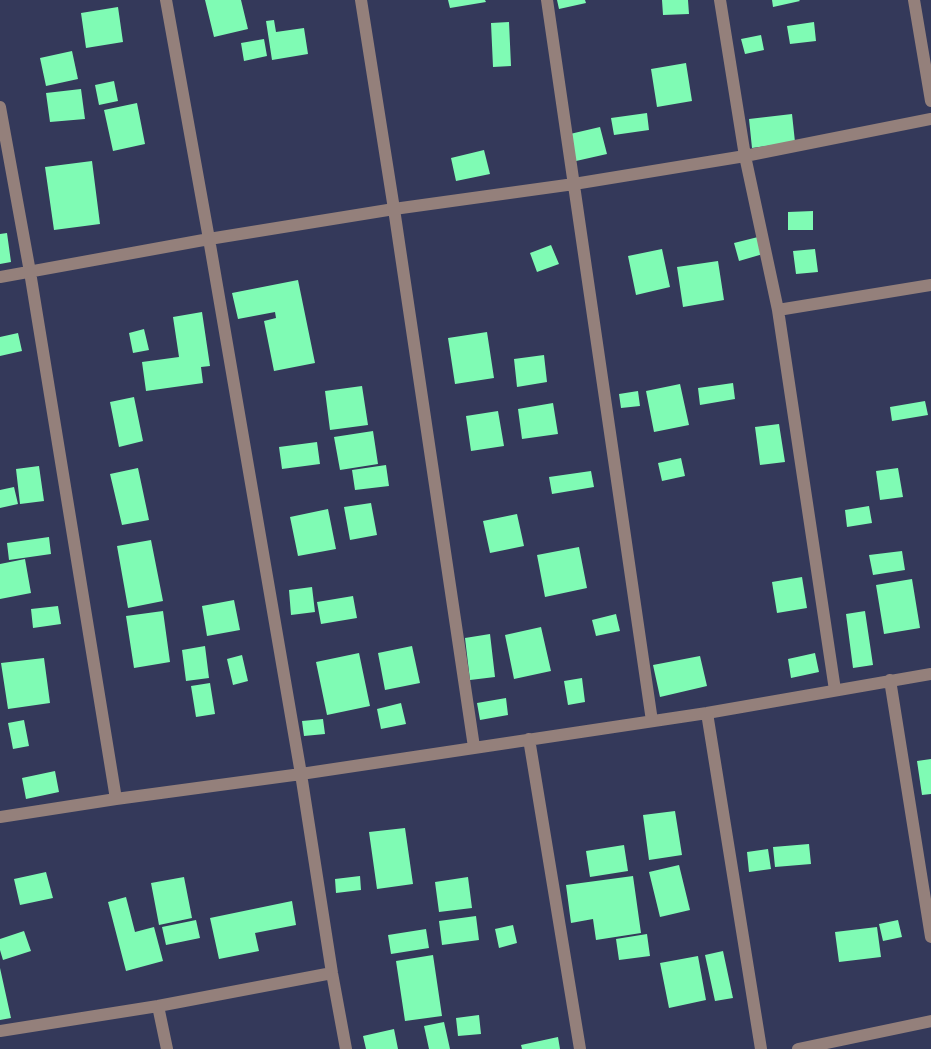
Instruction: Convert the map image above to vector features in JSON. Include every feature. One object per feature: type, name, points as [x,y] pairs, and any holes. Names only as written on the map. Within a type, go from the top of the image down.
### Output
[{"type":"street","points":[[166,0],[210,239],[346,1049]]},
{"type":"street","points":[[361,0],[474,747]]},
{"type":"street","points":[[547,0],[652,721]]},
{"type":"street","points":[[720,0],[745,156],[778,310],[835,690]]},
{"type":"street","points":[[914,0],[931,100]]},
{"type":"street","points":[[0,107],[30,272],[116,799]]},
{"type":"street","points":[[0,277],[210,239],[394,209],[574,184],[745,156],[931,119]]},
{"type":"street","points":[[778,310],[931,285]]},
{"type":"street","points":[[0,817],[707,713],[931,674]]},
{"type":"street","points":[[890,680],[931,937]]},
{"type":"street","points":[[707,713],[761,1049]]},
{"type":"street","points":[[529,739],[580,1049]]},
{"type":"street","points":[[0,1031],[158,1006],[332,972]]},
{"type":"street","points":[[158,1006],[167,1049]]},
{"type":"street","points":[[798,1049],[931,1020]]},
{"type":"building","points":[[205,0],[241,0],[248,29],[214,37]]},
{"type":"building","points":[[448,0],[485,0],[486,2],[450,8]]},
{"type":"building","points":[[557,0],[585,0],[586,3],[559,9]]},
{"type":"building","points":[[662,0],[688,0],[689,14],[663,15]]},
{"type":"building","points":[[772,0],[799,0],[800,1],[773,7]]},
{"type":"building","points":[[118,7],[123,42],[86,48],[81,13]]},
{"type":"building","points":[[274,20],[276,32],[304,28],[308,54],[272,60],[266,21]]},
{"type":"building","points":[[509,22],[511,66],[493,67],[491,23]]},
{"type":"building","points":[[814,22],[816,41],[790,44],[787,26]]},
{"type":"building","points":[[761,35],[764,50],[745,54],[741,39]]},
{"type":"building","points":[[264,39],[267,56],[244,61],[241,43]]},
{"type":"building","points":[[72,51],[78,79],[46,86],[40,58]]},
{"type":"building","points":[[686,63],[692,101],[657,107],[651,69]]},
{"type":"building","points":[[114,81],[118,101],[99,105],[95,85]]},
{"type":"building","points":[[81,89],[85,119],[50,122],[46,93]]},
{"type":"building","points":[[137,103],[145,144],[113,151],[104,110]]},
{"type":"building","points":[[647,113],[649,130],[614,135],[611,118]]},
{"type":"building","points":[[792,114],[795,142],[752,148],[749,119]]},
{"type":"building","points":[[600,127],[607,154],[576,161],[570,134]]},
{"type":"building","points":[[484,150],[490,174],[456,181],[451,158]]},
{"type":"building","points":[[92,161],[100,224],[54,230],[45,167]]},
{"type":"building","points":[[813,211],[813,230],[788,230],[788,212]]},
{"type":"building","points":[[7,233],[11,262],[0,264],[0,234]]},
{"type":"building","points":[[758,237],[763,254],[739,261],[734,243]]},
{"type":"building","points":[[551,245],[559,264],[537,272],[530,253]]},
{"type":"building","points":[[662,249],[670,287],[636,295],[628,256]]},
{"type":"building","points":[[815,249],[818,272],[796,274],[793,251]]},
{"type":"building","points":[[718,261],[724,300],[683,307],[677,267]]},
{"type":"building","points":[[298,280],[315,363],[274,371],[264,321],[276,318],[275,312],[238,319],[232,293]]},
{"type":"building","points":[[202,312],[210,366],[201,367],[203,383],[146,391],[142,362],[179,357],[173,317]]},
{"type":"building","points":[[144,329],[149,350],[133,353],[129,333]]},
{"type":"building","points":[[487,332],[494,378],[455,384],[448,338]]},
{"type":"building","points":[[18,333],[22,351],[0,356],[0,337]]},
{"type":"building","points":[[544,355],[547,382],[517,387],[514,359]]},
{"type":"building","points":[[733,383],[735,399],[700,405],[698,388]]},
{"type":"building","points":[[680,384],[689,425],[654,432],[646,391]]},
{"type":"building","points":[[362,386],[368,425],[330,430],[325,391]]},
{"type":"building","points":[[638,391],[640,406],[621,408],[619,394]]},
{"type":"building","points":[[134,397],[143,441],[119,447],[110,402]]},
{"type":"building","points":[[925,401],[928,415],[892,421],[890,407]]},
{"type":"building","points":[[553,403],[558,434],[522,439],[518,409]]},
{"type":"building","points":[[498,411],[504,446],[471,451],[466,416]]},
{"type":"building","points":[[779,424],[785,462],[760,465],[755,427]]},
{"type":"building","points":[[373,431],[378,464],[340,470],[334,437]]},
{"type":"building","points":[[317,442],[320,464],[282,469],[279,447]]},
{"type":"building","points":[[681,458],[685,476],[662,481],[658,463]]},
{"type":"building","points":[[386,465],[389,486],[355,490],[352,470]]},
{"type":"building","points":[[39,466],[44,501],[20,504],[16,469]]},
{"type":"building","points":[[138,468],[149,520],[122,525],[110,474]]},
{"type":"building","points":[[898,468],[903,497],[880,500],[876,471]]},
{"type":"building","points":[[591,471],[594,487],[552,494],[549,477]]},
{"type":"building","points":[[14,487],[18,504],[0,508],[0,490]]},
{"type":"building","points":[[371,503],[377,535],[350,540],[344,507]]},
{"type":"building","points":[[869,506],[872,523],[847,527],[845,510]]},
{"type":"building","points":[[328,509],[336,549],[298,556],[290,517]]},
{"type":"building","points":[[517,514],[524,546],[490,553],[483,521]]},
{"type":"building","points":[[49,537],[51,554],[9,560],[7,543]]},
{"type":"building","points":[[151,540],[163,601],[128,608],[117,546]]},
{"type":"building","points":[[579,547],[587,588],[545,597],[537,555]]},
{"type":"building","points":[[902,551],[905,570],[873,575],[869,555]]},
{"type":"building","points":[[25,559],[31,593],[0,599],[0,564]]},
{"type":"building","points":[[802,577],[807,608],[777,613],[772,582]]},
{"type":"building","points":[[912,579],[920,628],[884,634],[876,585]]},
{"type":"building","points":[[312,587],[315,612],[291,615],[289,590]]},
{"type":"building","points":[[353,596],[357,618],[321,624],[317,602]]},
{"type":"building","points":[[234,600],[240,630],[207,636],[202,606]]},
{"type":"building","points":[[58,606],[61,624],[33,628],[31,609]]},
{"type":"building","points":[[163,611],[170,662],[134,668],[126,616]]},
{"type":"building","points":[[865,611],[873,665],[853,668],[846,614]]},
{"type":"building","points":[[616,614],[620,631],[596,636],[592,620]]},
{"type":"building","points":[[541,627],[551,671],[514,679],[505,635]]},
{"type":"building","points":[[490,634],[495,677],[470,680],[465,638]]},
{"type":"building","points":[[205,646],[209,678],[186,681],[182,650]]},
{"type":"building","points":[[412,646],[420,683],[385,690],[378,653]]},
{"type":"building","points":[[359,653],[370,706],[327,715],[316,662]]},
{"type":"building","points":[[815,653],[819,672],[791,678],[788,659]]},
{"type":"building","points":[[242,655],[248,681],[233,685],[227,659]]},
{"type":"building","points":[[700,656],[707,686],[660,697],[653,665]]},
{"type":"building","points":[[44,658],[50,703],[8,709],[1,663]]},
{"type":"building","points":[[582,678],[585,702],[568,705],[564,681]]},
{"type":"building","points":[[210,683],[215,714],[196,717],[191,686]]},
{"type":"building","points":[[506,698],[508,715],[480,720],[477,703]]},
{"type":"building","points":[[401,703],[406,724],[381,729],[377,709]]},
{"type":"building","points":[[323,719],[325,734],[304,736],[302,721]]},
{"type":"building","points":[[24,720],[29,746],[13,749],[8,723]]},
{"type":"building","points":[[931,759],[931,794],[922,795],[917,761]]},
{"type":"building","points":[[55,771],[59,792],[26,799],[22,778]]},
{"type":"building","points":[[675,811],[682,855],[649,860],[643,815]]},
{"type":"building","points":[[405,828],[413,884],[377,889],[369,832]]},
{"type":"building","points":[[809,844],[811,864],[775,867],[773,847]]},
{"type":"building","points":[[624,845],[628,871],[590,877],[586,851]]},
{"type":"building","points":[[768,849],[771,869],[749,872],[747,852]]},
{"type":"building","points":[[679,865],[690,910],[660,917],[649,872]]},
{"type":"building","points":[[46,872],[53,898],[20,905],[14,879]]},
{"type":"building","points":[[360,876],[361,890],[336,893],[335,879]]},
{"type":"building","points":[[633,876],[641,933],[596,940],[593,919],[571,923],[566,885]]},
{"type":"building","points":[[184,877],[192,918],[159,925],[151,883]]},
{"type":"building","points":[[468,877],[472,908],[439,912],[435,882]]},
{"type":"building","points":[[126,897],[135,932],[154,927],[163,961],[126,971],[108,902]]},
{"type":"building","points":[[292,901],[296,925],[255,933],[259,951],[219,959],[210,918]]},
{"type":"building","points":[[476,916],[479,940],[442,945],[439,921]]},
{"type":"building","points":[[196,920],[200,938],[166,945],[162,927]]},
{"type":"building","points":[[898,920],[902,937],[883,941],[879,924]]},
{"type":"building","points":[[513,925],[517,943],[499,948],[495,929]]},
{"type":"building","points":[[877,927],[881,957],[839,962],[835,932]]},
{"type":"building","points":[[426,929],[429,948],[391,954],[388,935]]},
{"type":"building","points":[[24,931],[31,951],[3,960],[0,950],[0,939]]},
{"type":"building","points":[[647,934],[650,956],[619,960],[616,939]]},
{"type":"building","points":[[723,951],[733,998],[715,1001],[705,955]]},
{"type":"building","points":[[433,955],[442,1016],[405,1021],[396,961]]},
{"type":"building","points":[[698,956],[706,1000],[669,1008],[660,963]]},
{"type":"building","points":[[0,968],[11,1018],[0,1020]]},
{"type":"building","points":[[479,1015],[481,1034],[458,1036],[456,1018]]},
{"type":"building","points":[[444,1022],[450,1049],[429,1049],[424,1026]]},
{"type":"building","points":[[394,1029],[398,1049],[366,1049],[363,1036]]},
{"type":"building","points":[[558,1037],[560,1049],[522,1049],[521,1045]]}]
